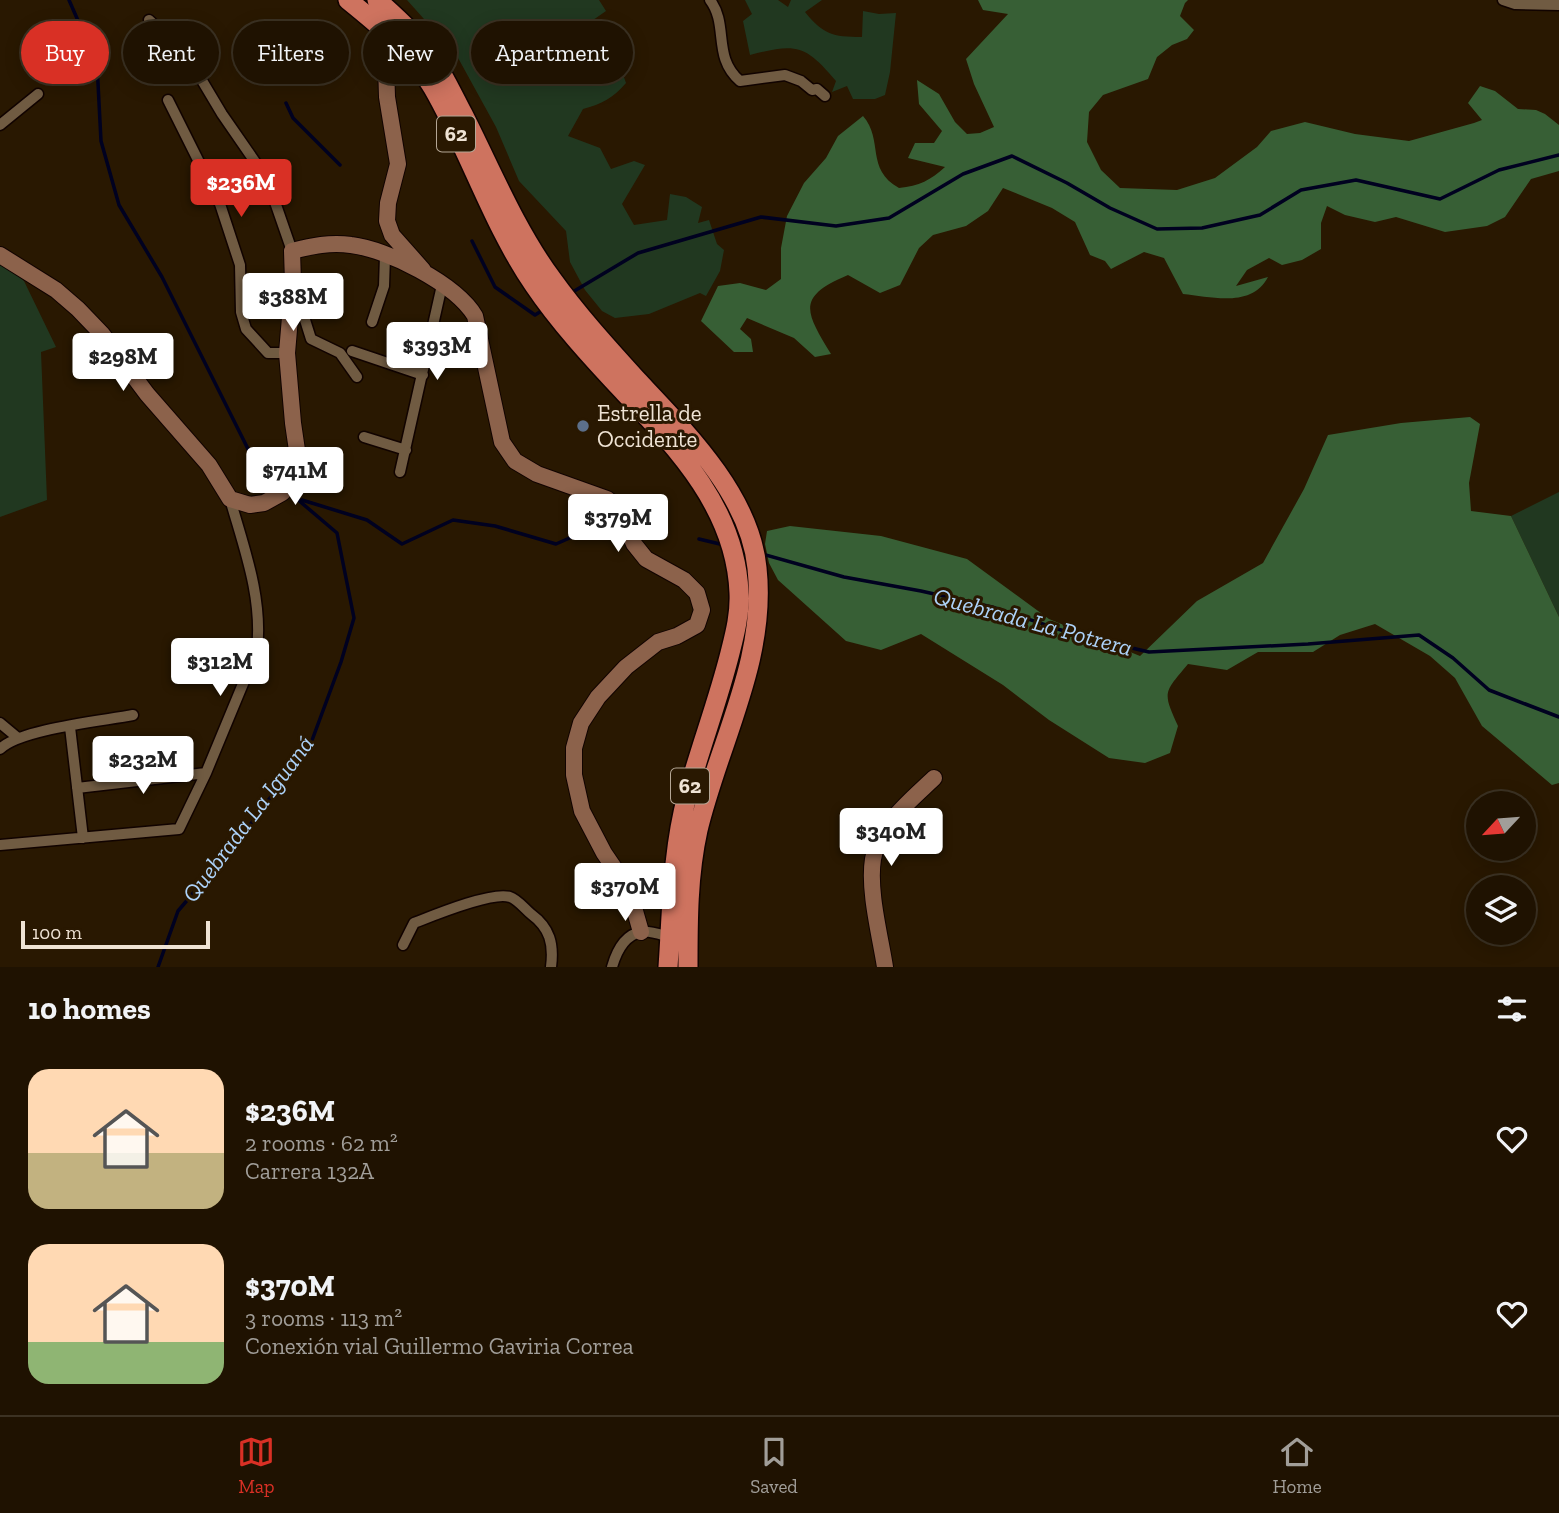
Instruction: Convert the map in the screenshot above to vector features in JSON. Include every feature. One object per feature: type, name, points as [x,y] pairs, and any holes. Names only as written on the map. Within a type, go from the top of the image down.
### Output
[{"type":"highway","name":"62","points":[[348,0],[372,21]]},
{"type":"highway","name":"62","points":[[377,0],[424,47],[447,83],[529,245],[544,284]]},
{"type":"highway","name":"62","points":[[430,84],[514,254],[544,284],[582,330],[698,477],[724,522],[735,556],[756,635],[751,662],[699,827],[692,861],[688,897],[688,967]]},
{"type":"highway","name":"62","points":[[582,330],[692,438],[744,520],[751,536],[757,568],[748,610],[725,673],[687,799],[674,869],[668,967]]},
{"type":"street","points":[[710,0],[716,10],[726,66],[740,81],[774,76],[793,77],[825,96]]},
{"type":"street","points":[[1503,0],[1515,4],[1559,5]]},
{"type":"street","points":[[149,20],[188,57],[222,114],[267,179],[292,251],[293,282],[287,353],[299,464],[294,480],[282,493],[264,503],[250,505],[230,499]]},
{"type":"street","points":[[387,84],[398,164],[388,203],[387,221],[392,235],[425,272],[469,307],[475,316],[502,442],[515,461],[537,474],[607,499],[618,508],[634,544],[646,559],[684,580],[697,593],[700,602],[702,610],[697,625],[658,642],[626,667],[598,697],[581,723],[574,748],[574,775],[582,811],[627,889],[641,932]]},
{"type":"street","points":[[0,125],[38,94]]},
{"type":"street","points":[[168,100],[220,204],[240,265],[241,312],[246,329],[268,353],[287,353]]},
{"type":"street","points":[[292,251],[321,243],[353,245],[425,272]]},
{"type":"street","points":[[0,256],[56,290],[78,309],[102,334],[146,394],[209,465],[230,499],[256,593],[260,630],[257,650],[206,773],[179,829],[0,845]]},
{"type":"street","points":[[372,322],[384,286],[385,256]]},
{"type":"street","points":[[293,282],[311,339],[340,353],[356,377]]},
{"type":"street","points":[[400,472],[442,285]]},
{"type":"street","points":[[352,351],[423,375]]},
{"type":"street","points":[[364,438],[406,450]]},
{"type":"street","points":[[0,749],[18,738],[60,727],[133,715]]},
{"type":"street","points":[[0,723],[18,738]]},
{"type":"street","points":[[70,727],[83,838]]},
{"type":"street","points":[[77,788],[206,773]]},
{"type":"street","points":[[885,967],[874,893],[873,857],[883,834],[899,811],[934,778]]},
{"type":"street","points":[[403,945],[414,923],[457,906],[510,897],[543,923],[551,936],[551,967]]},
{"type":"street","points":[[612,967],[617,952],[626,940],[641,932],[670,937]]},
{"type":"green space","points":[[407,0],[599,0],[606,11],[592,21],[471,21],[471,81],[457,56],[457,21],[426,21]]},
{"type":"green space","points":[[745,0],[778,0],[788,7],[791,0],[822,0],[805,12],[823,30],[843,36],[862,37],[863,11],[896,13],[885,95],[875,99],[853,99],[847,86],[832,92],[836,81],[816,60],[799,50],[778,49],[750,55],[743,21],[752,14]]},
{"type":"green space","points":[[978,0],[1188,0],[1180,16],[1194,30],[1187,39],[1172,45],[1157,57],[1148,79],[1103,95],[1089,112],[1087,142],[1101,170],[1120,188],[1177,190],[1215,178],[1257,147],[1271,131],[1305,122],[1355,134],[1409,141],[1474,123],[1482,120],[1468,103],[1480,86],[1495,91],[1518,109],[1536,110],[1559,125],[1559,171],[1531,179],[1505,217],[1487,226],[1445,232],[1396,217],[1375,222],[1345,215],[1327,206],[1321,223],[1321,249],[1302,260],[1282,265],[1269,258],[1247,270],[1236,286],[1268,277],[1261,287],[1242,297],[1230,298],[1183,294],[1164,258],[1144,252],[1111,269],[1105,261],[1090,255],[1075,222],[1052,208],[1003,188],[988,211],[966,226],[933,235],[919,248],[900,285],[880,293],[848,275],[820,291],[813,298],[811,316],[831,354],[815,357],[794,338],[747,318],[740,329],[751,339],[753,352],[734,352],[701,321],[718,286],[740,283],[766,290],[781,279],[781,248],[787,216],[804,183],[826,158],[838,136],[863,116],[873,135],[882,172],[899,188],[924,182],[945,167],[908,158],[915,143],[934,143],[942,131],[919,104],[917,80],[939,94],[955,122],[967,134],[980,133],[994,127],[974,84],[966,59],[1008,14],[983,10]]},
{"type":"green space","points":[[472,84],[625,84],[607,100],[583,109],[568,136],[600,148],[611,169],[634,161],[645,165],[622,204],[634,225],[667,220],[670,194],[686,197],[702,207],[698,223],[709,220],[717,244],[724,250],[720,271],[706,296],[700,293],[649,314],[615,318],[602,311],[585,290],[570,262],[566,231],[519,181],[496,127]]},
{"type":"green space","points":[[0,259],[24,281],[56,347],[41,352],[47,500],[0,517]]},
{"type":"green space","points":[[1470,417],[1480,424],[1469,483],[1471,511],[1511,516],[1559,617],[1559,783],[1552,785],[1482,726],[1455,678],[1430,656],[1375,624],[1340,635],[1313,652],[1258,652],[1227,670],[1188,664],[1168,693],[1169,706],[1178,726],[1170,753],[1145,763],[1109,758],[1049,720],[1003,685],[921,634],[881,650],[846,641],[778,580],[769,563],[765,544],[767,531],[790,526],[881,536],[967,559],[1049,619],[1140,656],[1197,601],[1263,563],[1304,489],[1328,435],[1401,423]]},
{"type":"green space","points":[[1559,492],[1559,617],[1511,516]]},
{"type":"waterway","name":"Quebrada La Iguaná","points":[[69,0],[97,64],[101,141],[119,205],[162,277],[257,467],[281,487]]},
{"type":"waterway","points":[[286,103],[293,118],[340,165]]},
{"type":"waterway","points":[[571,293],[638,253],[761,217],[836,226],[889,218],[963,174],[1012,156],[1110,208],[1157,229],[1202,228],[1260,215],[1301,190],[1356,180],[1440,199],[1499,170],[1559,155]]},
{"type":"waterway","points":[[472,241],[495,287],[535,315],[543,310]]},
{"type":"waterway","name":"Quebrada La Iguaná","points":[[158,967],[178,911],[241,837],[311,743],[354,618],[337,533],[290,493]]},
{"type":"waterway","points":[[302,500],[367,520],[402,544],[453,520],[495,526],[556,544],[590,529]]},
{"type":"waterway","name":"Quebrada La Potrera","points":[[699,539],[724,545]]},
{"type":"waterway","name":"Quebrada La Potrera","points":[[762,554],[844,577],[992,607],[1076,635],[1149,652],[1419,635],[1453,658],[1489,690],[1559,717]]},
{"type":"place","name":"Estrella de Occidente","points":[[583,426]]}]
